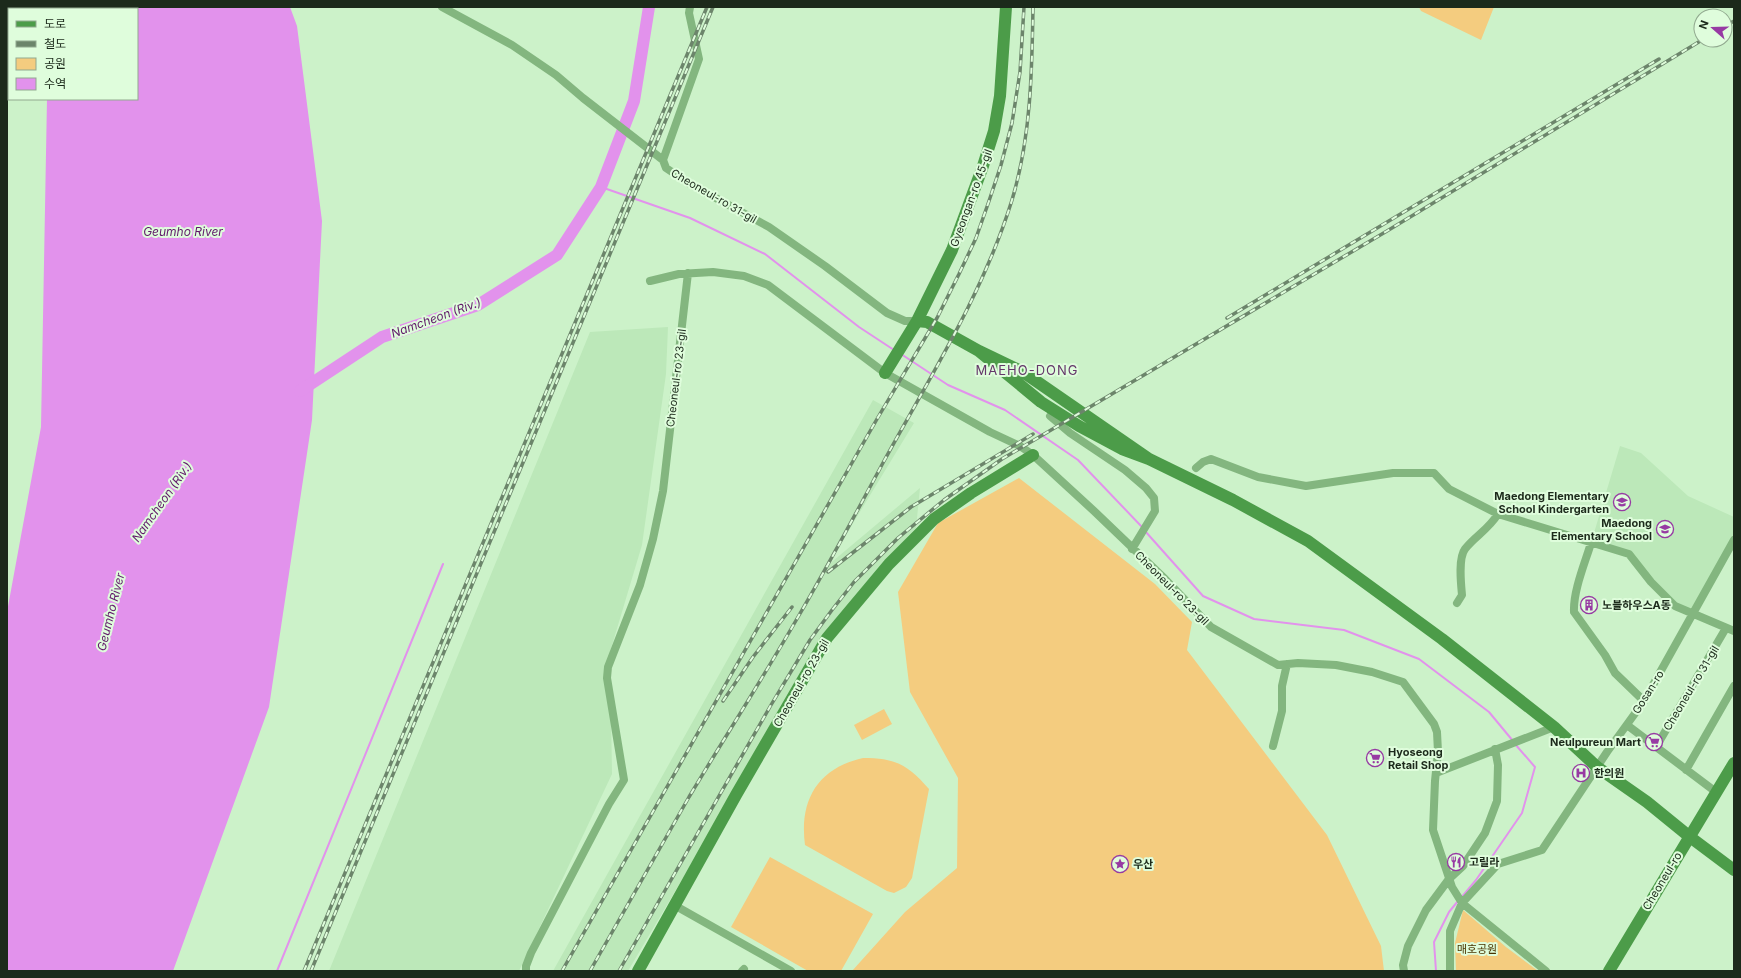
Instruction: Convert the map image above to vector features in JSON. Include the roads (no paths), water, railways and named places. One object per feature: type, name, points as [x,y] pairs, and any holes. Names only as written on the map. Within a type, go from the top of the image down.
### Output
[{"type":"street","name":"Cheoneul-ro 31-gil","points":[[442,7],[512,45],[556,75],[583,98],[663,160],[666,168],[690,184],[768,228],[825,266],[887,313],[914,325],[927,322],[979,351],[1023,372],[1150,459],[1233,500],[1308,541],[1442,638],[1554,727]]},
{"type":"street","points":[[663,160],[699,59],[688,13],[690,7]]},
{"type":"street","name":"Gyeongan-ro 45-gil","points":[[887,369],[914,325],[952,250],[984,166],[994,130],[1000,96],[1006,7]]},
{"type":"street","name":"Cheoneul-ro 23-gil","points":[[650,280],[679,274],[713,272],[744,276],[768,285],[887,369],[990,432],[1020,446],[1033,455],[1135,546],[1211,627],[1278,664],[1298,663],[1336,665],[1372,672],[1403,682],[1434,724],[1437,732],[1438,752],[1433,830],[1450,883],[1462,903]]},
{"type":"street","name":"Cheoneul-ro 23-gil","points":[[526,971],[526,966],[531,953],[609,804],[624,780],[607,678],[608,667],[640,585],[653,539],[663,491],[688,274]]},
{"type":"street","points":[[1050,416],[1070,433],[1125,470],[1146,488],[1154,498],[1155,512],[1135,546]]},
{"type":"street","name":"Cheoneul-ro 23-gil","points":[[638,971],[674,905],[827,638],[889,564],[934,519],[954,504],[1033,455]]},
{"type":"street","name":"Cheoneul-ro 31-gil","points":[[1196,468],[1211,459],[1258,477],[1306,486],[1392,473],[1434,474],[1450,489],[1498,514],[1629,554],[1651,582],[1675,606],[1730,630],[1656,747]]},
{"type":"street","points":[[1457,603],[1462,595],[1460,580],[1465,549],[1491,525],[1498,514]]},
{"type":"street","name":"Gosan-ro","points":[[1450,971],[1450,931],[1462,903],[1498,864],[1542,850],[1597,767],[1644,701],[1694,615],[1734,540]]},
{"type":"street","points":[[1591,543],[1576,593],[1574,612],[1605,655],[1615,672],[1644,701]]},
{"type":"street","points":[[1273,746],[1282,711],[1282,686],[1287,664]]},
{"type":"street","points":[[1686,770],[1734,686]]},
{"type":"street","points":[[1627,725],[1716,792]]},
{"type":"street","points":[[1436,773],[1554,727],[1597,767],[1647,802],[1734,870]]},
{"type":"street","points":[[1404,971],[1403,965],[1408,946],[1426,910],[1450,883],[1485,833],[1497,801],[1498,765],[1495,749]]},
{"type":"street","name":"Cheoneul-ro","points":[[1609,971],[1734,763]]},
{"type":"street","points":[[1462,903],[1546,971]]},
{"type":"street","points":[[674,905],[791,971]]},
{"type":"water","name":"Geumho River","points":[[290,7],[297,26],[322,221],[312,420],[269,707],[173,971],[7,971],[7,612],[41,427],[47,100],[138,100],[138,8],[22,8]]},
{"type":"waterway","name":"Namcheon (Riv.)","points":[[300,391],[382,337],[478,305],[557,255],[601,187],[634,101],[649,7]]},
{"type":"waterway","points":[[601,187],[690,218],[765,254],[859,327],[894,350]]},
{"type":"waterway","points":[[901,354],[948,385],[1005,410],[1078,460],[1142,527]]},
{"type":"waterway","points":[[1145,531],[1203,596],[1254,619],[1344,630],[1419,659],[1489,712],[1513,741]]},
{"type":"waterway","points":[[277,971],[443,564]]},
{"type":"waterway","points":[[1461,898],[1476,880],[1522,813],[1535,767],[1515,744]]},
{"type":"waterway","points":[[1436,971],[1434,942],[1449,912],[1458,901]]},
{"type":"railway","points":[[304,971],[707,7]]},
{"type":"railway","points":[[311,971],[713,7]]},
{"type":"railway","points":[[562,971],[877,419],[937,318],[959,274],[976,238],[989,201],[1001,165],[1012,123],[1020,72],[1024,7]]},
{"type":"railway","points":[[590,971],[689,797],[820,578],[955,334],[971,301],[1000,235],[1012,200],[1018,176],[1027,128],[1031,80],[1033,7]]},
{"type":"railway","points":[[619,971],[771,705],[810,640],[854,582],[898,538],[944,500],[1002,459],[1387,231],[1693,45]]},
{"type":"railway","points":[[1227,318],[1659,59]]},
{"type":"railway","points":[[828,572],[911,507],[1033,434]]},
{"type":"railway","points":[[723,701],[753,657],[792,607]]},
{"type":"place","name":"Maedong Elementary School Kindergarten","points":[[1622,502]]},
{"type":"place","name":"Maedong Elementary School","points":[[1665,529]]},
{"type":"place","name":"노블하우스A동","points":[[1589,605]]},
{"type":"place","name":"Neulpureun Mart","points":[[1654,742]]},
{"type":"place","name":"Hyoseong Retail Shop","points":[[1375,758]]},
{"type":"place","name":"한의원","points":[[1581,773]]},
{"type":"place","name":"고릴라","points":[[1456,862]]},
{"type":"place","name":"우산","points":[[1120,864]]},
{"type":"district","name":"MAEHO-DONG","points":[[1027,370]]},
{"type":"park label","name":"매호공원","points":[[1477,949]]}]
